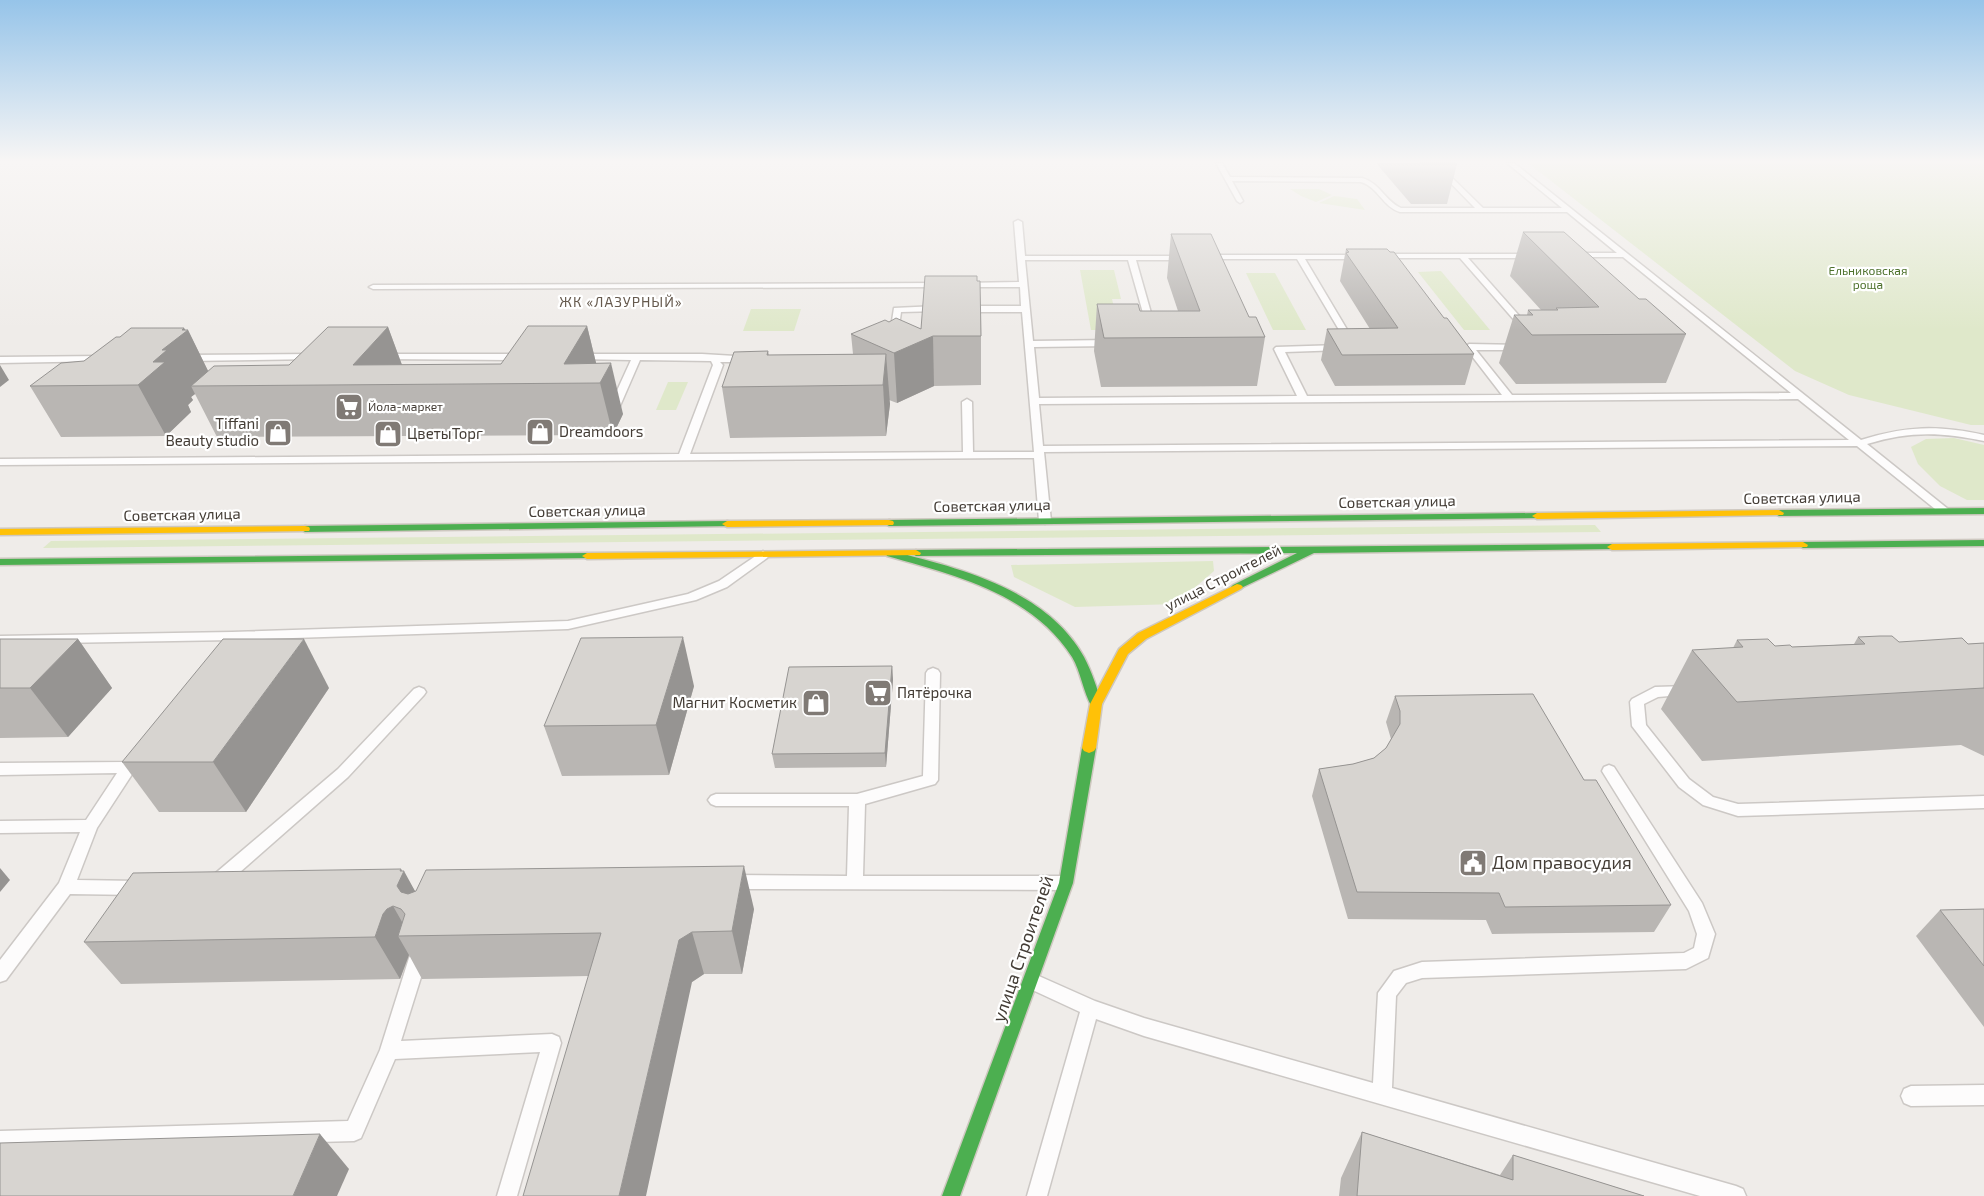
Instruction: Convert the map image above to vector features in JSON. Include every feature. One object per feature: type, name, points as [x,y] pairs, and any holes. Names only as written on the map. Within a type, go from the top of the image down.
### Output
[{"type":"main road","points":[[1944,511],[1983,544]]},
{"type":"main road","name":"Советская улица","points":[[0,532],[1984,511]]},
{"type":"main road","points":[[1624,514],[1650,547]]},
{"type":"main road","points":[[3,562],[21,549],[40,531]]},
{"type":"main road","points":[[3,562],[1983,544]]},
{"type":"main road","name":"улица Строителей","points":[[951,1196],[1032,981],[1066,883],[1096,704],[1123,652],[1142,636],[1311,550]]},
{"type":"main road","points":[[891,554],[973,578],[1021,601],[1056,629],[1076,652],[1096,704]]},
{"type":"lane","points":[[1579,219],[1944,511]]},
{"type":"lane","points":[[1018,222],[1045,521]]},
{"type":"lane","points":[[1563,255],[1626,255]]},
{"type":"lane","points":[[1462,256],[1531,333]]},
{"type":"lane","points":[[1021,258],[1545,256]]},
{"type":"lane","points":[[1300,257],[1354,348],[1279,349],[1304,400]]},
{"type":"lane","points":[[1131,258],[1152,333]]},
{"type":"lane","points":[[373,287],[1024,284]]},
{"type":"lane","points":[[893,347],[897,310],[947,309]]},
{"type":"lane","points":[[956,309],[1026,309]]},
{"type":"lane","points":[[1029,344],[1116,343]]},
{"type":"lane","points":[[1508,398],[1470,347],[1525,347]]},
{"type":"lane","points":[[177,358],[320,357]]},
{"type":"lane","points":[[377,357],[453,361],[532,357]]},
{"type":"lane","points":[[571,357],[761,359]]},
{"type":"lane","points":[[615,406],[638,357]]},
{"type":"lane","points":[[0,360],[110,359]]},
{"type":"lane","points":[[683,458],[717,380],[718,365],[714,359]]},
{"type":"lane","points":[[1034,402],[1802,396]]},
{"type":"lane","points":[[967,402],[968,456]]},
{"type":"lane","points":[[0,462],[968,456],[1039,452],[1861,443],[1902,432],[1925,430],[1954,431],[1984,438]]},
{"type":"lane","points":[[0,640],[232,636],[568,624],[692,597],[723,584],[763,555]]},
{"type":"lane","points":[[223,648],[232,636]]},
{"type":"lane","points":[[716,800],[857,800],[930,780],[933,672]]},
{"type":"lane","points":[[1705,691],[1655,692],[1637,702],[1639,726],[1684,783],[1708,801],[1738,810],[1984,802]]},
{"type":"lane","points":[[229,889],[205,889],[343,773],[419,692]]},
{"type":"lane","points":[[0,974],[66,887],[90,826],[129,767],[147,744]]},
{"type":"lane","points":[[0,768],[129,767]]},
{"type":"lane","points":[[1382,1095],[1388,993],[1400,977],[1422,970],[1686,961],[1702,953],[1706,934],[1696,908],[1609,771]]},
{"type":"lane","points":[[855,882],[857,800]]},
{"type":"lane","points":[[0,827],[90,826]]},
{"type":"lane","points":[[720,882],[1066,883]]},
{"type":"lane","points":[[66,887],[154,888]]},
{"type":"lane","points":[[0,1141],[354,1131],[389,1050],[418,958]]},
{"type":"lane","points":[[1032,981],[1090,1008],[1144,1027],[1736,1196]]},
{"type":"lane","points":[[1037,1196],[1090,1008]]},
{"type":"lane","points":[[389,1050],[552,1043],[507,1196]]},
{"type":"lane","points":[[1911,1096],[1984,1095]]},
{"type":"green space","name":"Ельниковская роща","points":[[1600,219],[1984,219],[1984,425],[1971,425],[1849,395],[1795,371]]},
{"type":"green space","points":[[1080,270],[1114,270],[1121,299],[1112,299],[1119,330],[1091,330]]},
{"type":"green space","points":[[1441,271],[1490,330],[1464,330],[1418,272]]},
{"type":"green space","points":[[1246,273],[1275,273],[1306,330],[1273,330]]},
{"type":"green space","points":[[751,309],[801,309],[794,331],[743,331]]},
{"type":"green space","points":[[668,382],[688,382],[676,410],[656,410]]},
{"type":"green space","points":[[1954,438],[1984,445],[1984,500],[1967,500],[1940,486],[1918,464],[1911,447],[1926,439]]},
{"type":"green space","points":[[1595,525],[1601,532],[43,548],[51,541]]},
{"type":"green space","points":[[1213,561],[1214,571],[1176,604],[1075,607],[1014,577],[1011,565]]},
{"type":"building","points":[[1523,232],[1564,232],[1639,299],[1646,299],[1686,334],[1532,335],[1514,315],[1533,315],[1528,310],[1599,307]]},
{"type":"building","points":[[1171,234],[1211,234],[1249,317],[1256,317],[1265,337],[1104,338],[1097,304],[1138,304],[1140,311],[1200,311]]},
{"type":"building","points":[[1346,249],[1387,249],[1390,252],[1394,252],[1474,354],[1342,355],[1327,329],[1398,328],[1346,253],[1349,252]]},
{"type":"building","points":[[925,276],[977,276],[977,281],[980,281],[981,336],[933,336],[894,353],[851,334],[885,320],[889,322],[896,318],[921,329]]},
{"type":"building","points":[[528,326],[587,326],[564,364],[611,363],[600,383],[191,386],[214,366],[289,365],[328,327],[388,327],[353,365],[501,364]]},
{"type":"building","points":[[131,328],[184,328],[182,330],[188,330],[162,350],[167,350],[153,362],[165,362],[138,385],[30,386],[61,363],[84,361]]},
{"type":"building","points":[[768,351],[767,355],[886,354],[883,385],[722,387],[734,352]]},
{"type":"building","points":[[1892,636],[1899,642],[1962,638],[1968,644],[1984,643],[1984,688],[1737,702],[1692,650],[1743,647],[1737,640],[1768,639],[1775,646],[1790,645],[1792,647],[1865,644],[1858,637]]},
{"type":"building","points":[[683,637],[656,725],[544,726],[581,638]]},
{"type":"building","points":[[0,639],[78,639],[30,688],[0,688]]},
{"type":"building","points":[[223,639],[304,639],[213,762],[122,762]]},
{"type":"building","points":[[892,666],[885,753],[772,754],[789,667]]},
{"type":"building","name":"Дом правосудия","points":[[1533,694],[1584,780],[1596,780],[1671,905],[1505,907],[1499,893],[1357,892],[1319,769],[1353,764],[1374,758],[1386,748],[1400,724],[1400,711],[1395,696]]},
{"type":"building","points":[[744,866],[732,931],[692,932],[679,940],[619,1196],[523,1196],[601,933],[398,936],[405,914],[401,909],[393,906],[383,914],[375,937],[84,942],[133,873],[401,869],[400,871],[404,871],[397,886],[401,892],[408,894],[416,891],[426,870]]},
{"type":"building","points":[[1984,909],[1984,966],[1940,910]]},
{"type":"building","points":[[1362,1132],[1513,1180],[1513,1155],[1644,1196],[1357,1196]]},
{"type":"building","points":[[320,1134],[293,1196],[0,1196],[0,1143]]},
{"type":"traffic: fast","points":[[1779,513],[1984,511]]},
{"type":"traffic: fast","points":[[889,523],[1537,516]]},
{"type":"traffic: fast","points":[[305,529],[727,524]]},
{"type":"traffic: fast","points":[[1803,545],[1984,543]]},
{"type":"traffic: fast","points":[[916,553],[1612,547]]},
{"type":"traffic: fast","points":[[1237,587],[1311,550]]},
{"type":"traffic: fast","points":[[891,554],[943,569],[996,588],[1043,616],[1062,635],[1078,657],[1096,704]]},
{"type":"traffic: fast","points":[[0,562],[587,556]]},
{"type":"traffic: fast","points":[[951,1196],[1066,883],[1089,748]]},
{"type":"traffic: slow","points":[[1537,516],[1779,513]]},
{"type":"traffic: slow","points":[[727,524],[889,523]]},
{"type":"traffic: slow","points":[[0,532],[305,529]]},
{"type":"traffic: slow","points":[[1612,547],[1803,545]]},
{"type":"traffic: slow","points":[[587,556],[916,553]]},
{"type":"traffic: slow","points":[[1089,748],[1096,704],[1123,652],[1142,636],[1237,587]]},
{"type":"place","name":"Йола-маркет","points":[[349,407]]},
{"type":"place","name":"Dreamdoors","points":[[540,432]]},
{"type":"place","name":"Tiffani Beauty studio","points":[[278,433]]},
{"type":"place","name":"ЦветыТорг","points":[[388,434]]},
{"type":"place","name":"Пятёрочка","points":[[878,693]]},
{"type":"place","name":"Магнит Косметик","points":[[816,703]]},
{"type":"place","name":"Дом правосудия","points":[[1473,863]]},
{"type":"district","name":"ЖК «ЛАЗУРНЫЙ»","points":[[621,302]]}]
